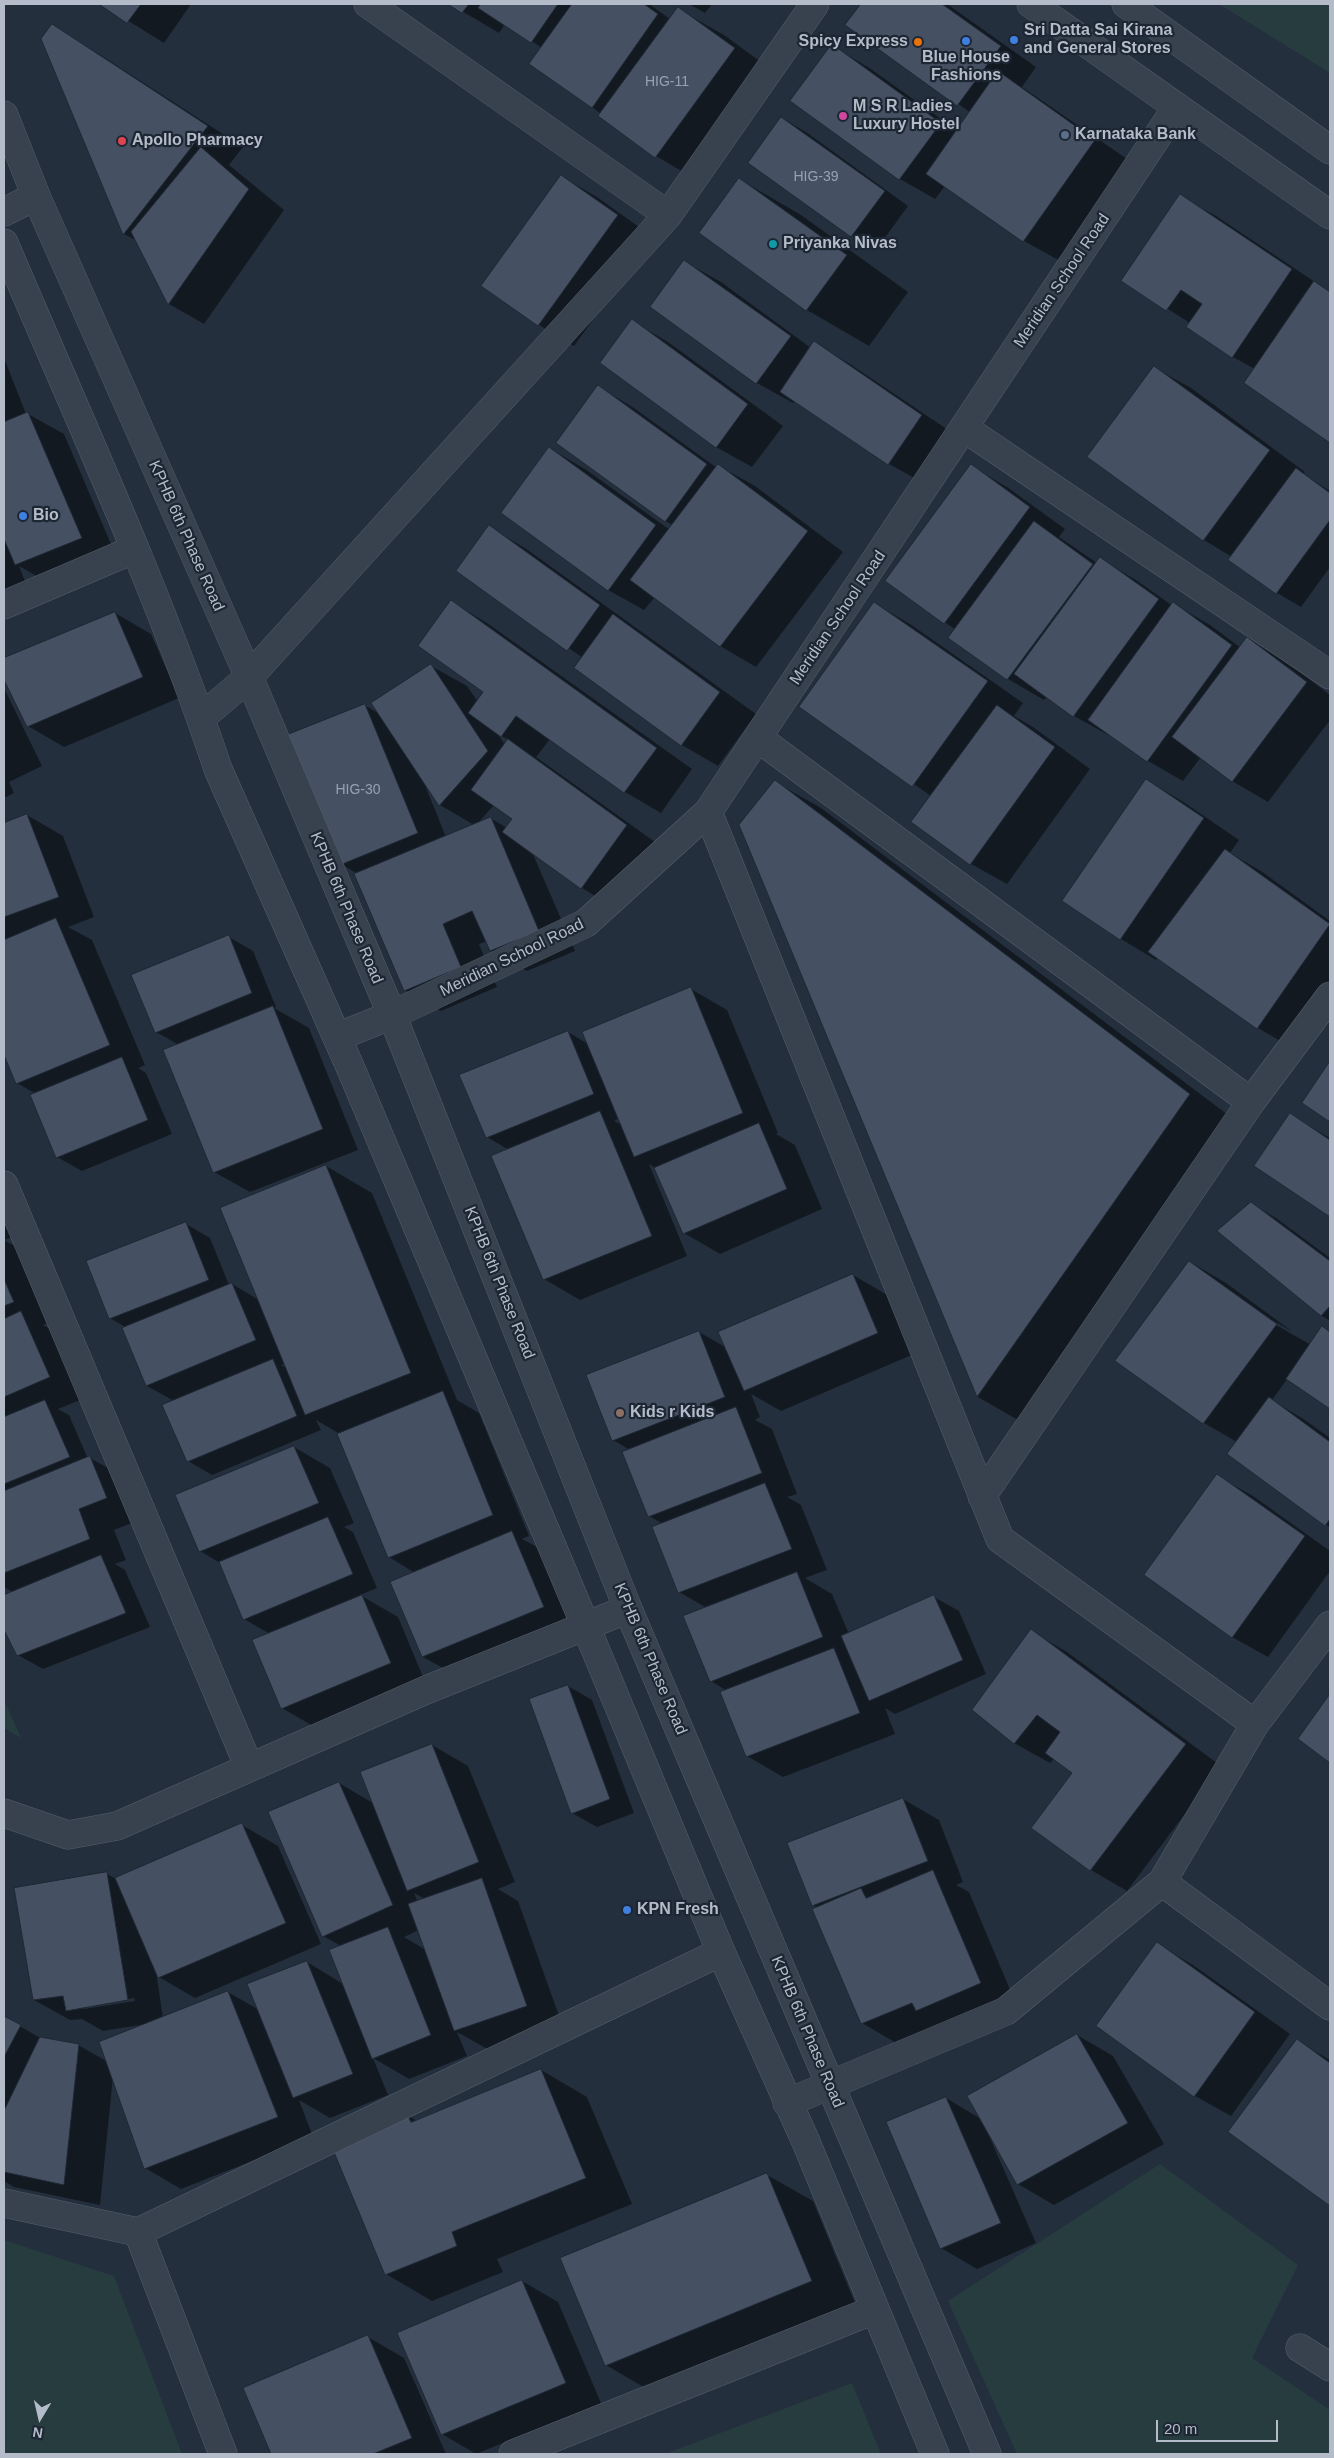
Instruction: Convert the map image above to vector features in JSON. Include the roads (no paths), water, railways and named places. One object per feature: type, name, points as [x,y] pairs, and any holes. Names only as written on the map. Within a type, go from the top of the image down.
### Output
[{"type":"street","points":[[368,4],[668,215]]},
{"type":"street","points":[[201,718],[248,677],[668,215],[815,4]]},
{"type":"street","points":[[1031,4],[1330,215]]},
{"type":"street","points":[[1126,4],[1330,150]]},
{"type":"street","name":"Meridian School Road","points":[[337,1038],[392,1015],[586,924],[708,812],[1177,107]]},
{"type":"street","name":"KPHB 6th Phase Road","points":[[4,115],[36,196],[248,677],[392,1015],[628,1609],[987,2454]]},
{"type":"street","points":[[4,212],[36,196]]},
{"type":"street","points":[[4,243],[135,549],[201,718],[218,769],[337,1038],[586,1627],[720,1952],[806,2142],[935,2454]]},
{"type":"street","points":[[964,428],[1330,675]]},
{"type":"street","points":[[4,605],[135,549]]},
{"type":"street","points":[[758,738],[1251,1102]]},
{"type":"street","points":[[708,812],[1000,1539],[1255,1724]]},
{"type":"street","points":[[982,1496],[1251,1102],[1330,996]]},
{"type":"street","points":[[4,1185],[249,1767]]},
{"type":"street","points":[[4,1812],[68,1835],[117,1826],[426,1690],[628,1609]]},
{"type":"street","points":[[787,2103],[1006,2011],[1162,1882],[1255,1724],[1330,1625]]},
{"type":"street","points":[[1162,1882],[1330,2006]]},
{"type":"street","points":[[4,2203],[138,2232],[720,1952]]},
{"type":"street","points":[[138,2232],[223,2454]]},
{"type":"street","points":[[513,2454],[874,2310]]},
{"type":"street","points":[[1300,2348],[1330,2367]]},
{"type":"place","name":"Sri Datta Sai Kirana and General Stores","points":[[1014,40]]},
{"type":"place","name":"Blue House Fashions","points":[[966,41]]},
{"type":"place","name":"Spicy Express","points":[[918,42]]},
{"type":"place","name":"M S R Ladies Luxury Hostel","points":[[843,116]]},
{"type":"place","name":"Karnataka Bank","points":[[1065,135]]},
{"type":"place","name":"Apollo Pharmacy","points":[[122,141]]},
{"type":"place","name":"Priyanka Nivas","points":[[773,244]]},
{"type":"place","name":"Bio","points":[[23,516]]},
{"type":"place","name":"Kids r Kids","points":[[620,1413]]},
{"type":"place","name":"KPN Fresh","points":[[627,1910]]}]
